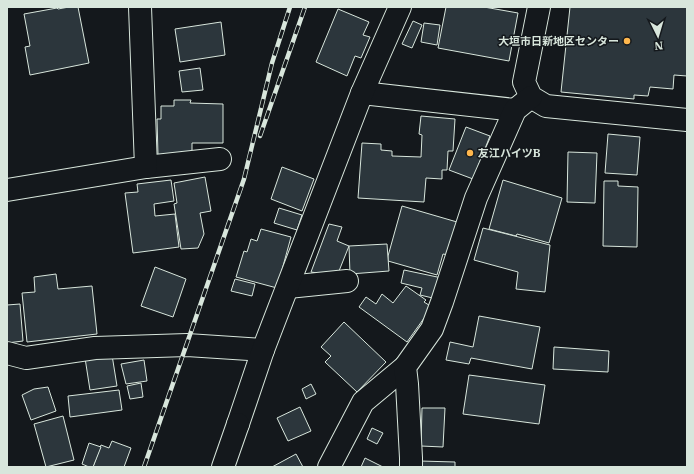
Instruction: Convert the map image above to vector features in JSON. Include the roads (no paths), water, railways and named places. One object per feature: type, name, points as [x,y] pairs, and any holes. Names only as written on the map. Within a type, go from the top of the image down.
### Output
[{"type":"street","points":[[140,7],[146,168]]},
{"type":"street","points":[[223,467],[263,350],[362,93],[400,7]]},
{"type":"street","points":[[330,467],[363,402],[405,367],[432,329],[476,198],[523,104],[524,82],[539,7]]},
{"type":"street","points":[[362,93],[523,104],[687,120]]},
{"type":"street","points":[[7,190],[146,168],[220,159]]},
{"type":"street","points":[[288,287],[347,281]]},
{"type":"street","points":[[7,353],[26,358],[95,348],[186,345],[263,350]]},
{"type":"street","points":[[405,367],[411,467]]},
{"type":"railway","points":[[144,467],[244,179],[272,63],[290,7]]},
{"type":"railway","points":[[260,136],[305,7]]},
{"type":"place","name":"大垣市日新地区センター","points":[[627,41]]},
{"type":"place","name":"友江ハイツB","points":[[470,153]]}]
